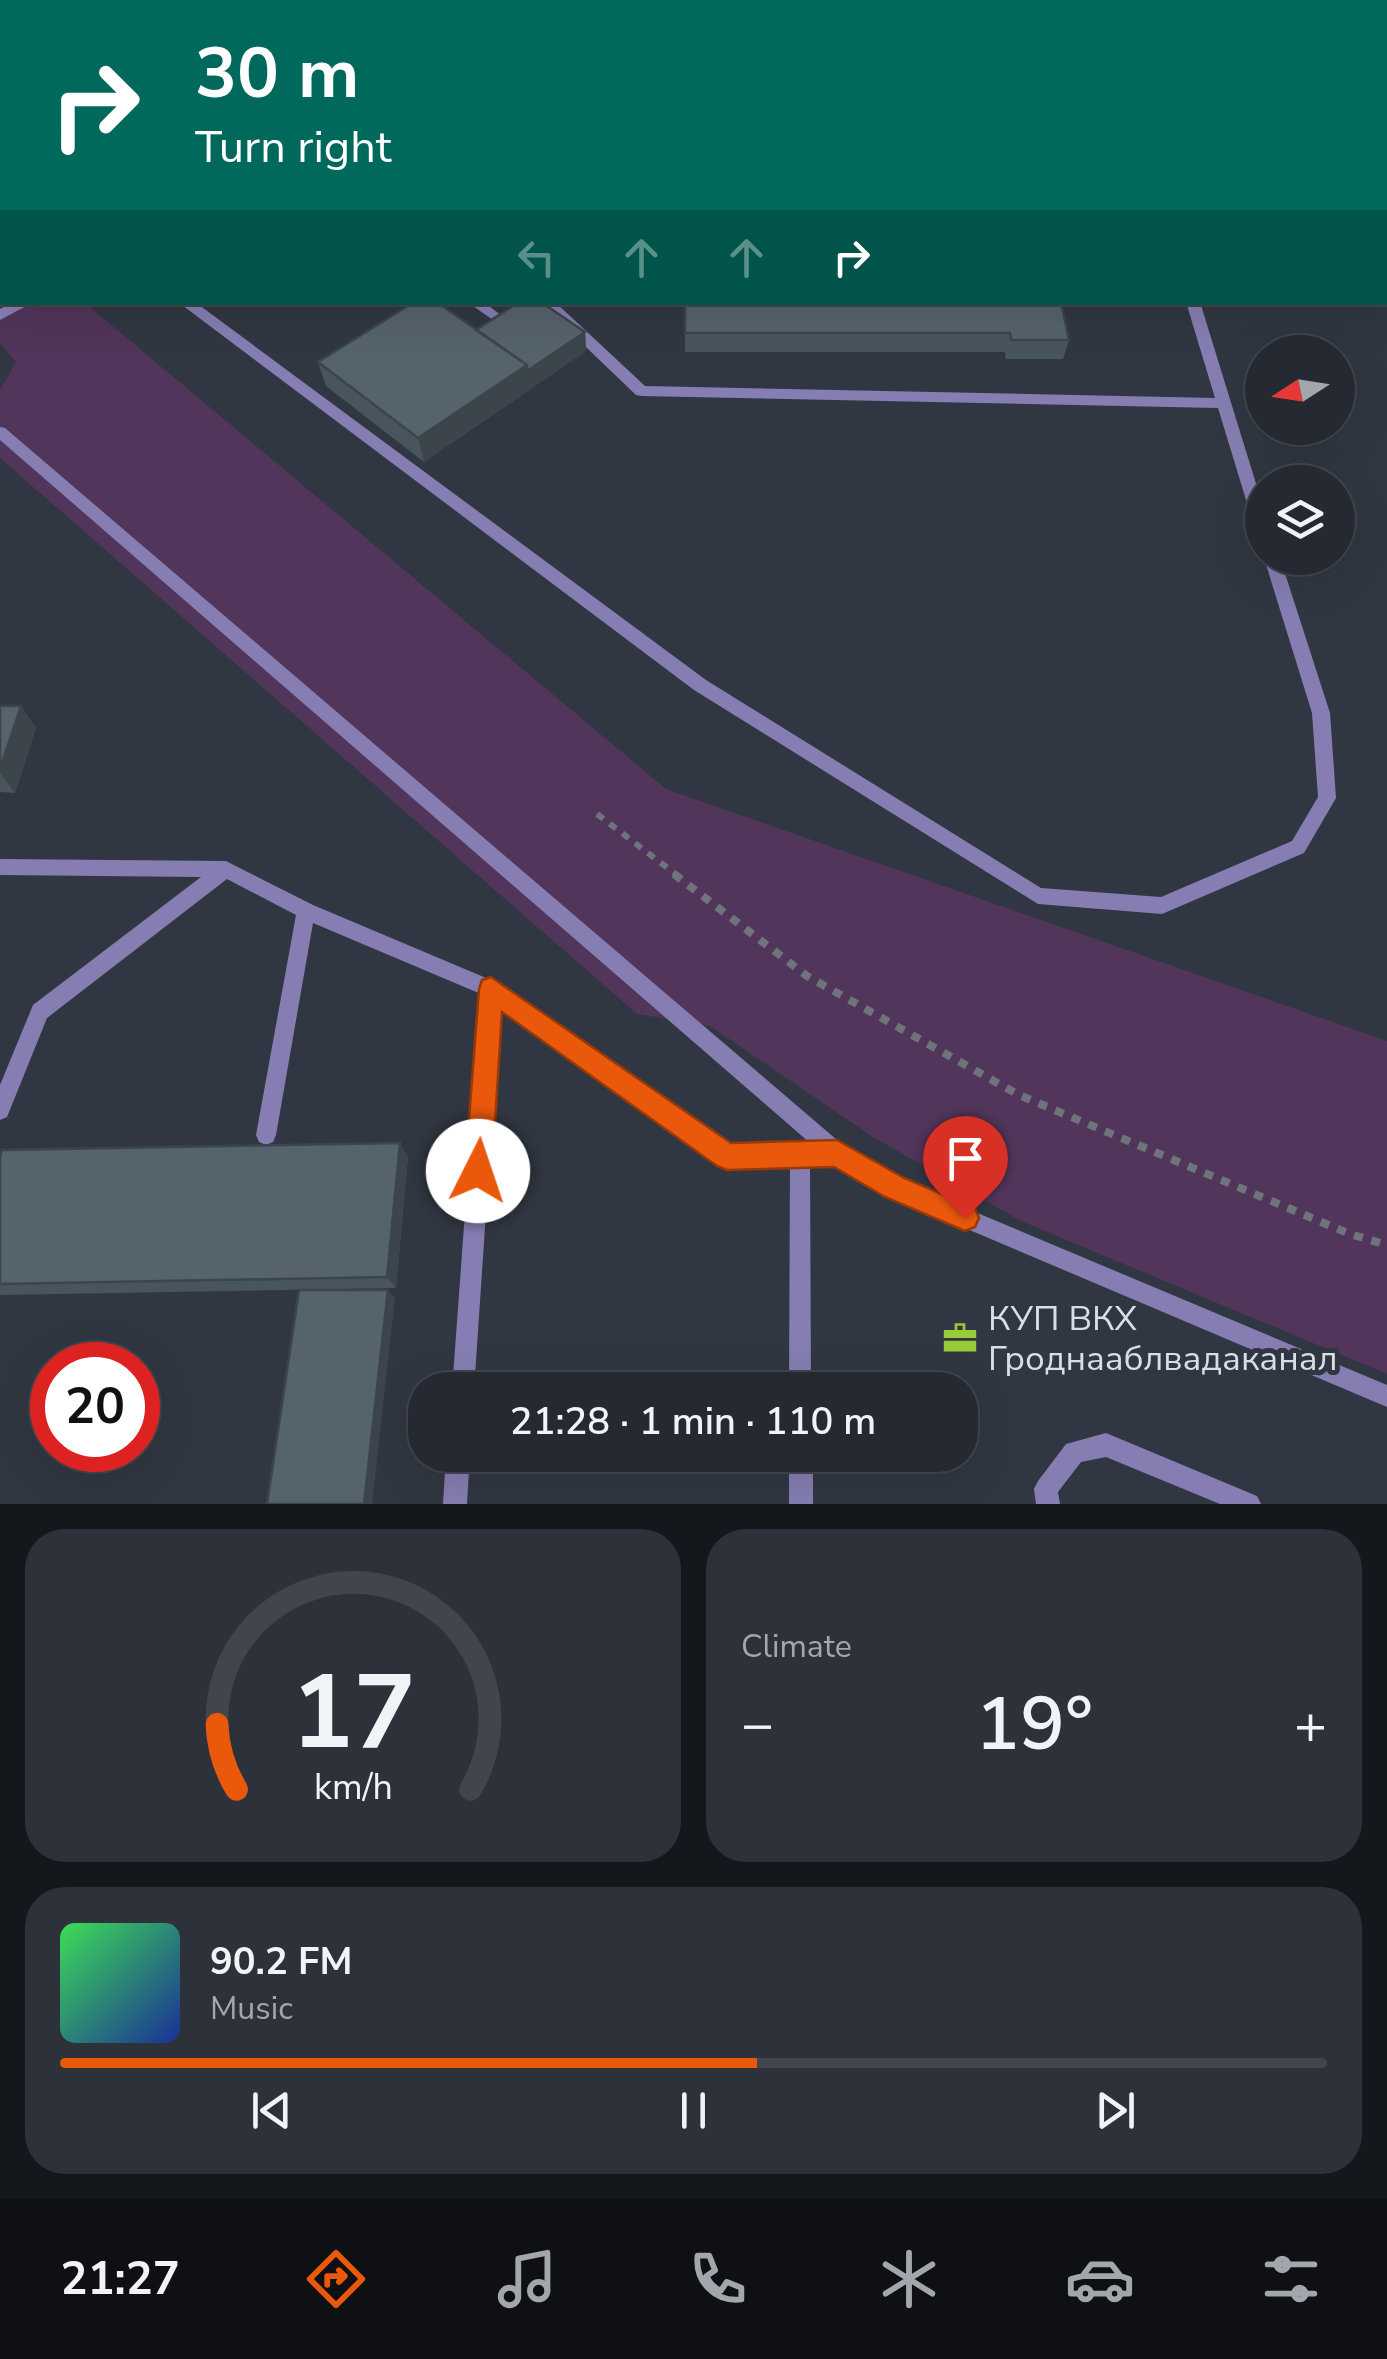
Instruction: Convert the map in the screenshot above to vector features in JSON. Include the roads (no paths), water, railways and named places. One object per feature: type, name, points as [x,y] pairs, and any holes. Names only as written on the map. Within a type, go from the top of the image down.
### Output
[{"type":"lane","points":[[189,305],[700,685],[1038,896],[1162,906],[1298,847],[1327,798],[1321,713],[1277,575]]},
{"type":"lane","points":[[478,305],[496,317]]},
{"type":"lane","points":[[549,305],[640,392],[1224,404]]},
{"type":"lane","points":[[1193,305],[1245,471]]},
{"type":"lane","points":[[0,432],[837,1153],[894,1188],[1387,1396]]},
{"type":"lane","points":[[0,866],[226,870],[306,911],[491,989],[727,1156],[837,1153]]},
{"type":"lane","points":[[0,1110],[40,1012],[226,870]]},
{"type":"lane","points":[[266,1135],[306,911]]},
{"type":"lane","points":[[464,1372],[491,989]]},
{"type":"lane","points":[[800,1154],[800,1372]]},
{"type":"lane","points":[[1048,1504],[1046,1488],[1074,1452],[1106,1445],[1249,1504]]},
{"type":"lane","points":[[455,1504],[457,1472]]},
{"type":"lane","points":[[800,1472],[801,1504]]},
{"type":"place","name":"КУП ВКХ Гроднааблвадаканал","points":[[960,1338]]}]
